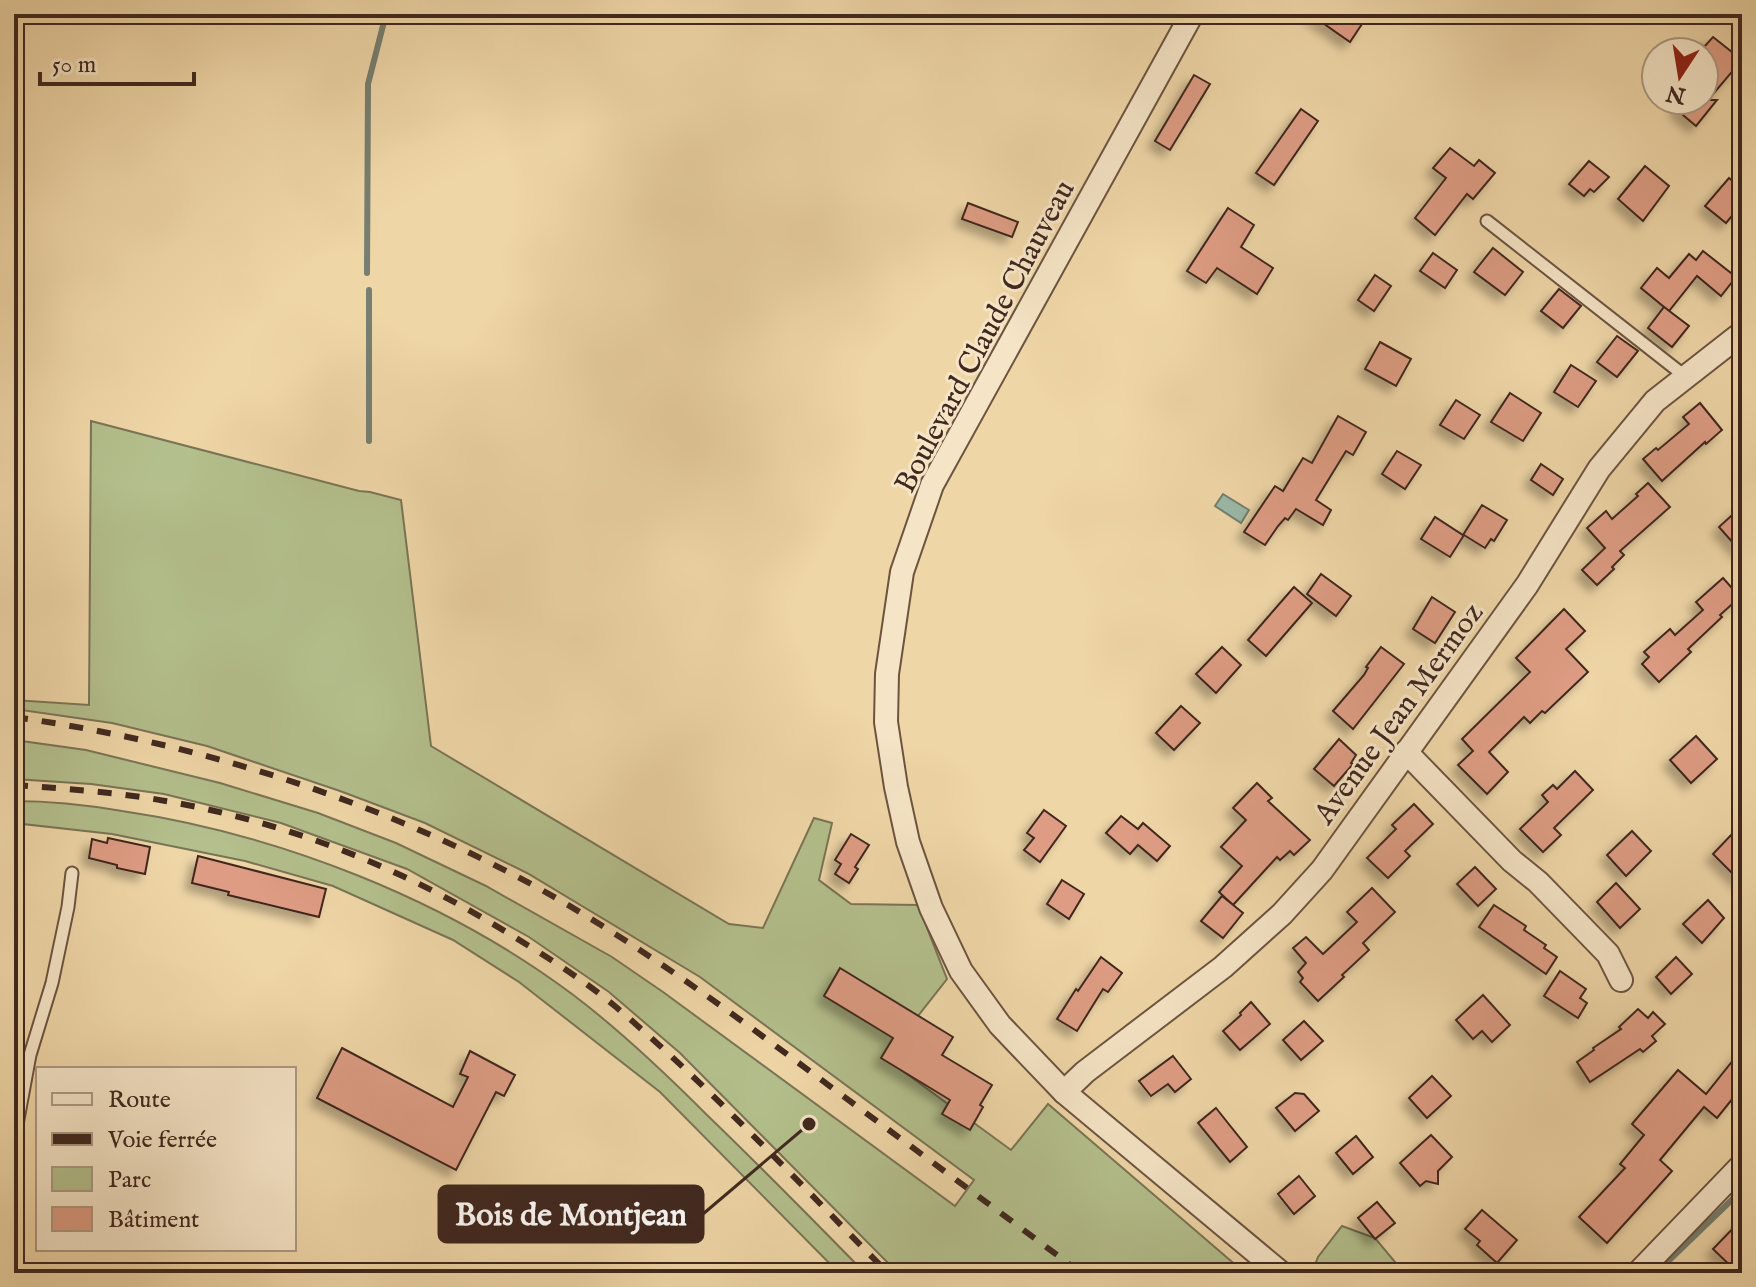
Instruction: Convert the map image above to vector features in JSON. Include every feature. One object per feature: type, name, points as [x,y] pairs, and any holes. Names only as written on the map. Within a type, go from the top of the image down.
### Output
[{"type":"street","name":"Boulevard Claude Chauveau","points":[[1192,14],[932,485],[902,572],[887,674],[886,722],[908,842],[931,908],[961,971],[1000,1025],[1064,1092],[1281,1273]]},
{"type":"street","name":"Avenue Jean Mermoz","points":[[1064,1092],[1085,1072],[1223,967],[1282,914],[1322,870],[1527,585],[1599,469],[1655,401],[1742,333]]},
{"type":"street","points":[[1406,752],[1608,954],[1621,980]]},
{"type":"street","points":[[1638,1273],[1742,1165]]},
{"type":"lane","points":[[1487,221],[1686,377]]},
{"type":"lane","points":[[14,1141],[30,1055],[62,937],[72,873]]},
{"type":"green space","points":[[91,421],[401,500],[431,746],[729,924],[763,928],[814,818],[832,823],[819,880],[851,904],[918,905],[947,979],[885,1058],[1011,1150],[1048,1104],[1245,1273],[898,1273],[680,1053],[609,992],[529,937],[407,869],[281,823],[164,794],[91,784],[14,779],[14,740],[86,750],[220,783],[318,813],[396,843],[486,886],[612,957],[955,1206],[974,1180],[700,977],[527,873],[425,823],[207,746],[112,723],[14,709],[14,700],[89,705]]},
{"type":"green space","points":[[14,801],[109,809],[240,836],[358,876],[415,900],[470,929],[572,994],[624,1037],[675,1083],[865,1273],[839,1273],[660,1092],[519,982],[453,940],[333,886],[245,861],[112,834],[14,823]]},
{"type":"green space","points":[[1342,1226],[1375,1238],[1406,1273],[1312,1273],[1318,1257]]},
{"type":"shaded area","points":[[1223,494],[1249,510],[1241,523],[1215,506]]},
{"type":"building","points":[[1310,14],[1348,14],[1362,24],[1350,42]]},
{"type":"building","points":[[1720,43],[1742,60],[1720,86]]},
{"type":"building","points":[[1194,75],[1210,84],[1170,150],[1155,141]]},
{"type":"building","points":[[1301,109],[1318,121],[1274,185],[1256,173]]},
{"type":"building","points":[[1684,116],[1704,116],[1696,126]]},
{"type":"building","points":[[1450,148],[1474,166],[1479,160],[1495,173],[1473,199],[1467,194],[1435,235],[1415,218],[1446,178],[1433,168]]},
{"type":"building","points":[[1589,161],[1609,177],[1594,192],[1590,189],[1584,196],[1569,184]]},
{"type":"building","points":[[1645,166],[1669,186],[1643,221],[1618,199]]},
{"type":"building","points":[[1729,178],[1742,189],[1742,204],[1726,223],[1705,206]]},
{"type":"building","points":[[968,203],[1018,222],[1012,237],[962,219]]},
{"type":"building","points":[[1228,208],[1254,225],[1241,247],[1273,268],[1257,294],[1217,268],[1206,283],[1187,271]]},
{"type":"building","points":[[1493,248],[1523,272],[1505,295],[1474,272]]},
{"type":"building","points":[[1703,251],[1736,277],[1721,296],[1697,276],[1669,311],[1641,288],[1657,268],[1669,278],[1689,254],[1696,260]]},
{"type":"building","points":[[1433,253],[1457,270],[1445,288],[1420,271]]},
{"type":"building","points":[[1375,275],[1391,286],[1374,311],[1358,300]]},
{"type":"building","points":[[1559,289],[1581,306],[1563,328],[1541,311]]},
{"type":"building","points":[[1664,307],[1689,326],[1672,347],[1648,328]]},
{"type":"building","points":[[1617,336],[1638,351],[1617,377],[1597,362]]},
{"type":"building","points":[[1380,342],[1411,359],[1396,386],[1365,369]]},
{"type":"building","points":[[1571,365],[1596,381],[1578,407],[1554,392]]},
{"type":"building","points":[[1510,393],[1541,413],[1523,441],[1491,422]]},
{"type":"building","points":[[1456,400],[1480,415],[1464,439],[1440,425]]},
{"type":"building","points":[[1700,403],[1722,430],[1662,481],[1643,459],[1689,424],[1683,417]]},
{"type":"building","points":[[1338,416],[1366,432],[1353,455],[1346,451],[1316,500],[1331,510],[1323,525],[1296,509],[1288,520],[1285,518],[1278,526],[1265,545],[1244,532],[1275,486],[1283,491],[1303,458],[1312,463]]},
{"type":"building","points":[[1397,451],[1421,465],[1405,489],[1382,474]]},
{"type":"building","points":[[1541,464],[1563,479],[1553,495],[1531,480]]},
{"type":"building","points":[[1648,483],[1670,507],[1620,551],[1624,555],[1597,585],[1582,570],[1605,548],[1587,528],[1606,511],[1612,519]]},
{"type":"building","points":[[1482,505],[1507,520],[1494,541],[1491,539],[1485,548],[1464,535],[1450,557],[1421,539],[1435,517],[1463,535]]},
{"type":"building","points":[[1742,506],[1742,553],[1719,527]]},
{"type":"building","points":[[1321,574],[1351,596],[1336,616],[1307,594]]},
{"type":"building","points":[[1723,578],[1740,597],[1688,649],[1691,652],[1659,682],[1642,664],[1649,657],[1644,652],[1670,629],[1675,635],[1703,610],[1696,602]]},
{"type":"building","points":[[1294,587],[1312,603],[1266,656],[1248,640]]},
{"type":"building","points":[[1432,597],[1455,612],[1435,643],[1413,629]]},
{"type":"building","points":[[1564,609],[1585,631],[1566,649],[1588,672],[1545,713],[1542,711],[1530,723],[1524,717],[1489,752],[1508,772],[1487,794],[1458,765],[1473,751],[1462,739],[1530,672],[1516,658]]},
{"type":"building","points":[[1222,647],[1241,665],[1216,693],[1196,674]]},
{"type":"building","points":[[1381,647],[1404,664],[1353,729],[1333,711],[1364,675],[1366,667]]},
{"type":"building","points":[[1181,706],[1200,723],[1174,750],[1156,733]]},
{"type":"building","points":[[1696,736],[1717,759],[1691,783],[1670,760]]},
{"type":"building","points":[[1339,739],[1356,755],[1353,764],[1334,786],[1314,769]]},
{"type":"building","points":[[1575,771],[1593,790],[1554,828],[1561,835],[1543,852],[1520,829],[1548,802],[1542,795],[1553,785],[1557,789]]},
{"type":"building","points":[[1257,783],[1272,798],[1268,801],[1310,840],[1294,855],[1290,851],[1280,860],[1277,857],[1233,905],[1219,892],[1242,866],[1221,847],[1246,820],[1233,808]]},
{"type":"building","points":[[1414,804],[1433,824],[1405,851],[1410,856],[1388,878],[1367,858],[1396,829],[1392,825]]},
{"type":"building","points":[[1044,810],[1066,826],[1040,862],[1024,850],[1034,838],[1027,833]]},
{"type":"building","points":[[1121,816],[1138,829],[1143,823],[1170,846],[1157,861],[1138,845],[1130,854],[1106,833]]},
{"type":"building","points":[[1632,831],[1651,851],[1626,876],[1607,855]]},
{"type":"building","points":[[1733,833],[1742,843],[1742,883],[1713,854]]},
{"type":"building","points":[[851,834],[869,845],[849,883],[835,874],[841,864],[835,860]]},
{"type":"building","points":[[108,838],[150,847],[145,874],[89,858],[92,839],[107,843]]},
{"type":"building","points":[[198,856],[326,889],[319,917],[192,883]]},
{"type":"building","points":[[1475,867],[1496,889],[1478,906],[1457,884]]},
{"type":"building","points":[[1062,880],[1084,894],[1069,919],[1047,904]]},
{"type":"building","points":[[1616,883],[1640,909],[1620,928],[1597,902]]},
{"type":"building","points":[[1372,888],[1395,912],[1363,943],[1369,950],[1318,1001],[1300,982],[1303,978],[1298,972],[1306,963],[1293,948],[1306,937],[1323,954],[1357,922],[1347,912]]},
{"type":"building","points":[[1222,896],[1243,913],[1223,938],[1201,921]]},
{"type":"building","points":[[1708,900],[1724,918],[1702,943],[1683,924]]},
{"type":"building","points":[[1494,905],[1526,926],[1524,930],[1557,957],[1546,974],[1479,927]]},
{"type":"building","points":[[1101,957],[1122,973],[1108,992],[1103,989],[1077,1031],[1057,1019]]},
{"type":"building","points":[[1676,957],[1692,974],[1671,994],[1656,977]]},
{"type":"building","points":[[840,968],[953,1037],[942,1055],[992,1085],[970,1130],[942,1114],[950,1100],[881,1058],[893,1038],[824,996]]},
{"type":"building","points":[[1560,971],[1586,989],[1580,998],[1587,1003],[1578,1018],[1544,996]]},
{"type":"building","points":[[1483,995],[1510,1025],[1492,1042],[1482,1031],[1473,1039],[1456,1020]]},
{"type":"building","points":[[1251,1002],[1270,1024],[1240,1050],[1223,1031]]},
{"type":"building","points":[[1638,1009],[1648,1018],[1653,1012],[1665,1024],[1652,1036],[1656,1041],[1643,1052],[1640,1049],[1590,1082],[1577,1062],[1621,1029],[1619,1027]]},
{"type":"building","points":[[1304,1021],[1323,1041],[1301,1060],[1283,1040]]},
{"type":"building","points":[[342,1048],[453,1107],[468,1077],[460,1074],[470,1051],[515,1075],[504,1096],[496,1092],[456,1170],[317,1098]]},
{"type":"building","points":[[1742,1049],[1742,1087],[1717,1118],[1704,1107],[1660,1160],[1672,1171],[1607,1243],[1579,1217],[1625,1168],[1620,1164],[1644,1135],[1632,1124],[1678,1070],[1706,1094]]},
{"type":"building","points":[[1173,1056],[1191,1079],[1175,1092],[1168,1084],[1151,1096],[1139,1081]]},
{"type":"building","points":[[1432,1076],[1451,1096],[1427,1118],[1409,1098]]},
{"type":"building","points":[[1295,1093],[1304,1094],[1319,1111],[1295,1131],[1276,1108]]},
{"type":"building","points":[[1216,1108],[1247,1147],[1230,1162],[1198,1123]]},
{"type":"building","points":[[1431,1135],[1452,1157],[1438,1171],[1438,1184],[1426,1181],[1420,1186],[1400,1163]]},
{"type":"building","points":[[1356,1136],[1373,1157],[1353,1174],[1336,1153]]},
{"type":"building","points":[[1299,1176],[1315,1196],[1294,1214],[1278,1194]]},
{"type":"building","points":[[1377,1202],[1395,1223],[1375,1239],[1358,1218]]},
{"type":"building","points":[[1482,1210],[1517,1240],[1497,1263],[1477,1245],[1480,1241],[1465,1229]]},
{"type":"building","points":[[1742,1219],[1742,1273],[1738,1273],[1713,1249]]},
{"type":"waterway","points":[[367,273],[368,84],[386,14]]},
{"type":"waterway","points":[[369,290],[369,441]]},
{"type":"waterway","points":[[1656,1273],[1742,1190]]},
{"type":"railway","points":[[14,717],[148,742],[280,778],[408,825],[531,884],[687,982],[1081,1273]]},
{"type":"railway","points":[[14,785],[161,800],[269,825],[353,854],[473,912],[565,969],[652,1038],[721,1103],[888,1273]]},
{"type":"place","name":"Bois de Montjean","points":[[809,1124]]}]
